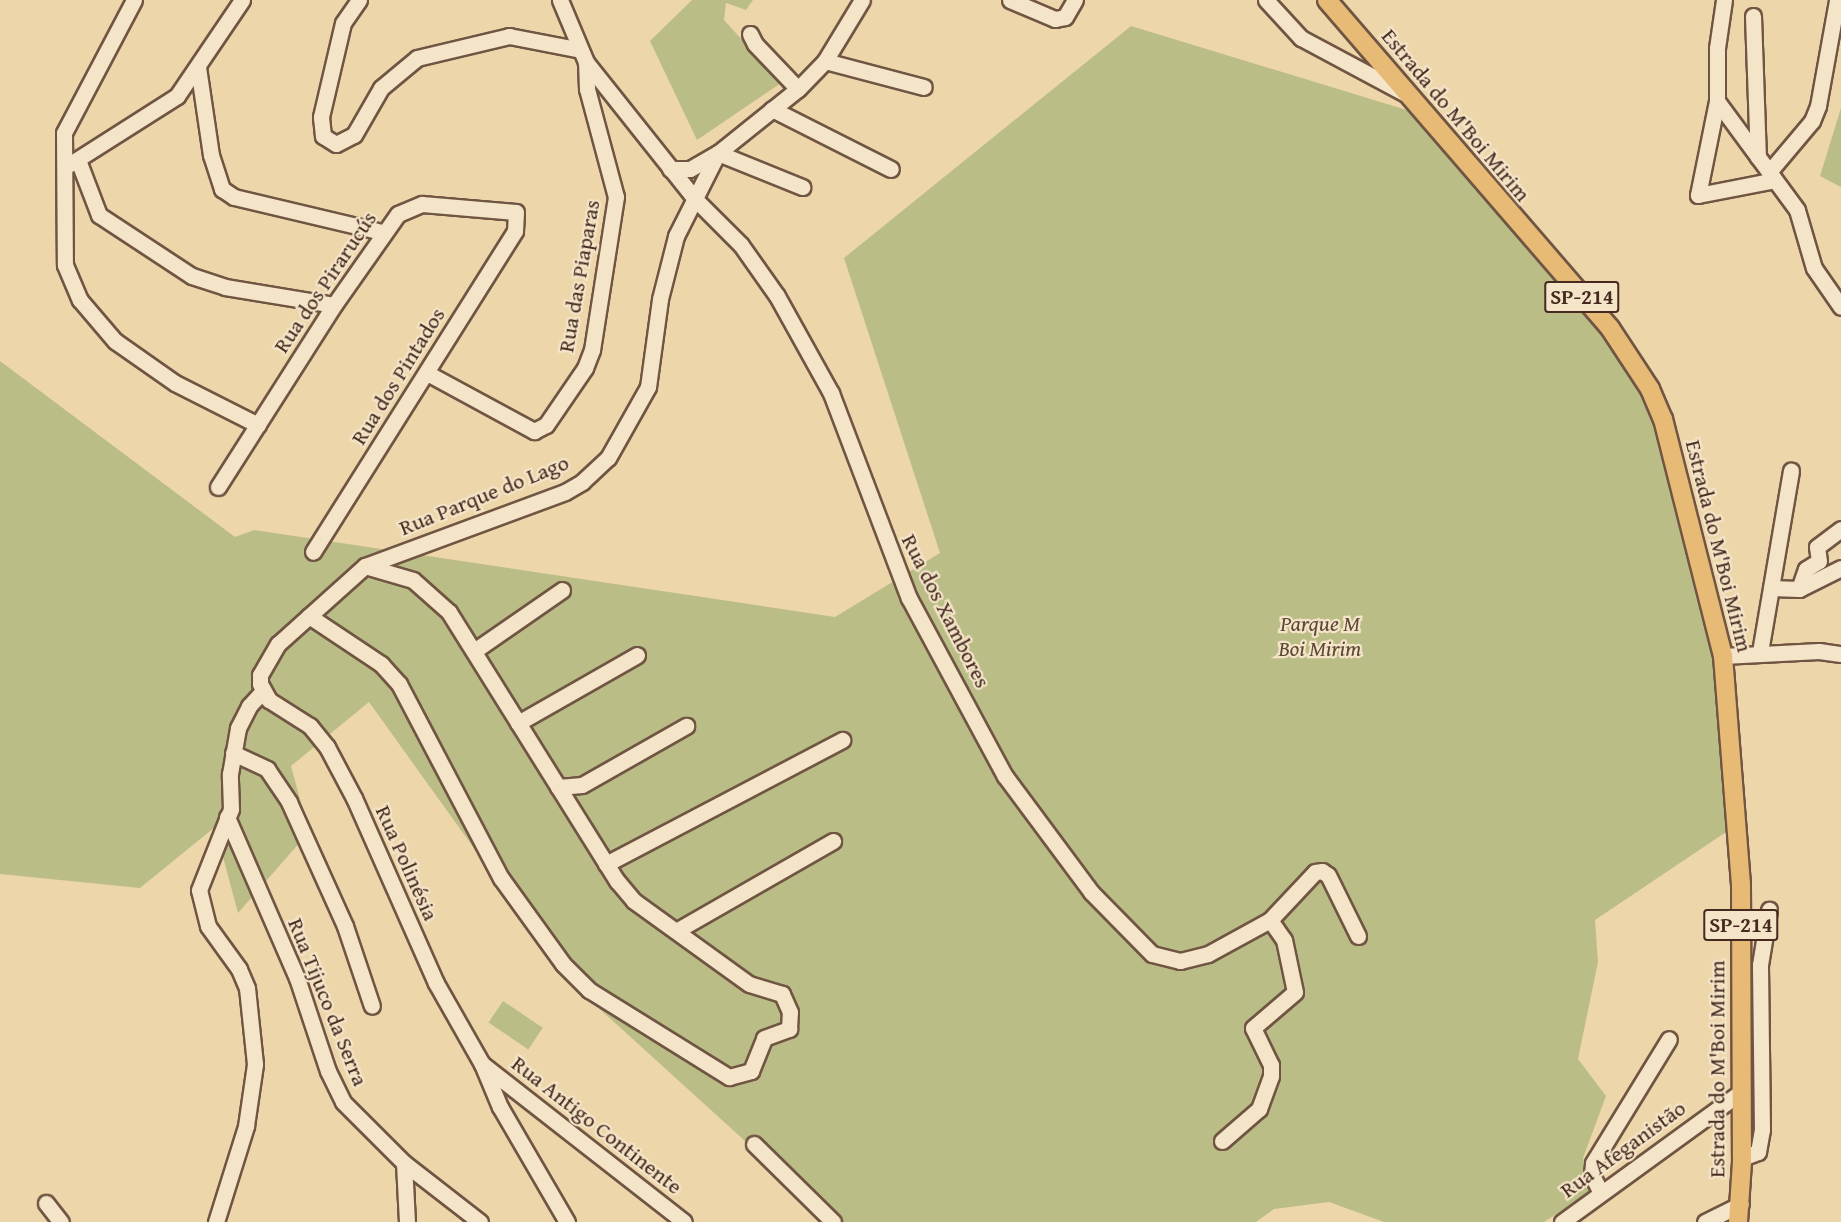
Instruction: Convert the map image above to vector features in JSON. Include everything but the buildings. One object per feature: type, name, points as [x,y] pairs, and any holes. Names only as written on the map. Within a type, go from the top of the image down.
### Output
[{"type":"main road","name":"Estrada do M'Boi Mirim","points":[[1327,0],[1610,328],[1650,389],[1663,419],[1723,656],[1740,846],[1742,1158],[1741,1204],[1738,1222]]},
{"type":"street","points":[[134,0],[64,133],[65,265],[71,284],[95,321],[137,358],[175,383],[258,425]]},
{"type":"street","points":[[64,167],[166,105],[198,67],[242,0]]},
{"type":"street","points":[[359,0],[343,23],[321,117],[323,136],[336,144],[354,135],[381,88],[417,58],[509,36],[584,56]]},
{"type":"street","points":[[560,0],[584,56]]},
{"type":"street","name":"Rua Parque do Lago","points":[[670,169],[690,169],[718,153],[798,89],[825,61],[862,0]]},
{"type":"street","points":[[1010,0],[1055,19],[1065,17],[1075,0]]},
{"type":"street","points":[[1266,0],[1301,38],[1406,94]]},
{"type":"street","points":[[1724,0],[1717,48],[1717,101],[1698,195],[1772,176],[1812,121],[1818,106],[1837,0]]},
{"type":"street","points":[[1753,16],[1758,157]]},
{"type":"street","points":[[750,34],[798,89]]},
{"type":"street","name":"Rua dos Xambores","points":[[584,56],[694,198],[741,245],[777,296],[831,393],[900,581],[1005,776],[1111,914],[1152,954],[1180,961],[1208,954],[1270,920],[1315,872],[1322,871],[1328,875],[1358,936]]},
{"type":"street","name":"Rua das Piaparas","points":[[427,373],[534,431],[546,425],[585,368],[592,350],[616,197],[587,89],[584,56]]},
{"type":"street","points":[[825,61],[924,87]]},
{"type":"street","points":[[198,67],[211,155],[222,189],[234,197],[382,232]]},
{"type":"street","points":[[1717,101],[1772,176],[1802,222],[1805,248],[1814,268],[1841,307]]},
{"type":"street","points":[[772,109],[891,169]]},
{"type":"street","points":[[718,153],[802,187]]},
{"type":"street","name":"Rua Parque do Lago","points":[[365,566],[565,492],[582,482],[608,458],[648,387],[664,279],[676,236],[718,153]]},
{"type":"street","points":[[78,159],[99,215],[192,276],[225,287],[334,305]]},
{"type":"street","name":"Rua dos Pirarucús","points":[[218,487],[382,232],[398,214],[422,204],[516,212],[518,223]]},
{"type":"street","name":"Rua dos Pintados","points":[[313,552],[427,373],[518,223]]},
{"type":"street","points":[[1760,652],[1791,471]]},
{"type":"street","points":[[1799,589],[1806,569],[1819,561],[1817,547],[1841,529]]},
{"type":"street","points":[[216,1222],[246,1126],[255,1064],[247,988],[201,908],[199,890],[227,817],[233,791],[233,753],[249,706],[263,692],[263,668],[278,644],[309,616],[365,566],[413,580],[449,612],[606,864],[634,901],[749,984],[782,994],[790,1012],[789,1029],[764,1038],[751,1071],[729,1077],[589,990],[563,964],[501,878],[399,684],[381,664],[309,616]]},
{"type":"street","points":[[1771,588],[1799,589],[1841,568]]},
{"type":"street","points":[[474,651],[562,590]]},
{"type":"street","points":[[1723,656],[1760,652],[1841,654]]},
{"type":"street","points":[[518,723],[637,655]]},
{"type":"street","name":"Rua Polinésia","points":[[263,692],[269,700],[310,726],[327,747],[354,798],[435,983],[482,1064],[500,1107],[567,1222]]},
{"type":"street","points":[[558,787],[582,785],[686,726]]},
{"type":"street","points":[[606,864],[842,740]]},
{"type":"street","points":[[233,753],[267,769],[290,802],[345,926],[372,1006]]},
{"type":"street","name":"Rua Tijuco da Serra","points":[[227,817],[297,978],[334,1087],[362,1122],[404,1163],[480,1222]]},
{"type":"street","points":[[676,931],[833,841]]},
{"type":"street","points":[[1742,1158],[1758,1152],[1762,1130],[1760,965],[1769,910]]},
{"type":"street","points":[[1222,1141],[1259,1109],[1271,1076],[1271,1065],[1253,1028],[1295,992],[1284,940],[1270,920]]},
{"type":"street","points":[[1600,1191],[1592,1175],[1593,1163],[1669,1040]]},
{"type":"street","name":"Rua Antigo Continente","points":[[482,1064],[684,1222]]},
{"type":"street","name":"Rua Afeganistão","points":[[1562,1222],[1600,1191],[1741,1092]]},
{"type":"street","points":[[500,1107],[528,1098]]},
{"type":"street","points":[[754,1144],[833,1222]]},
{"type":"street","points":[[404,1163],[406,1222]]},
{"type":"street","points":[[46,1203],[61,1222]]},
{"type":"street","points":[[1705,1222],[1741,1204]]},
{"type":"green space","points":[[692,0],[753,0],[746,10],[726,3],[724,20],[781,83],[697,140],[650,41]]},
{"type":"green space","name":"Parque M Boi Mirim","points":[[1131,26],[1423,115],[1618,324],[1668,403],[1723,656],[1738,824],[1595,920],[1598,962],[1578,1059],[1606,1096],[1583,1158],[1592,1191],[1544,1222],[1384,1222],[1329,1202],[1274,1209],[1256,1222],[834,1222],[570,982],[369,702],[291,766],[309,832],[238,913],[215,827],[140,888],[0,874],[0,361],[235,537],[254,530],[835,617],[940,553],[844,258]]},
{"type":"green space","points":[[1841,108],[1841,187],[1820,176]]},
{"type":"green space","points":[[503,1001],[543,1028],[528,1049],[488,1023]]}]
